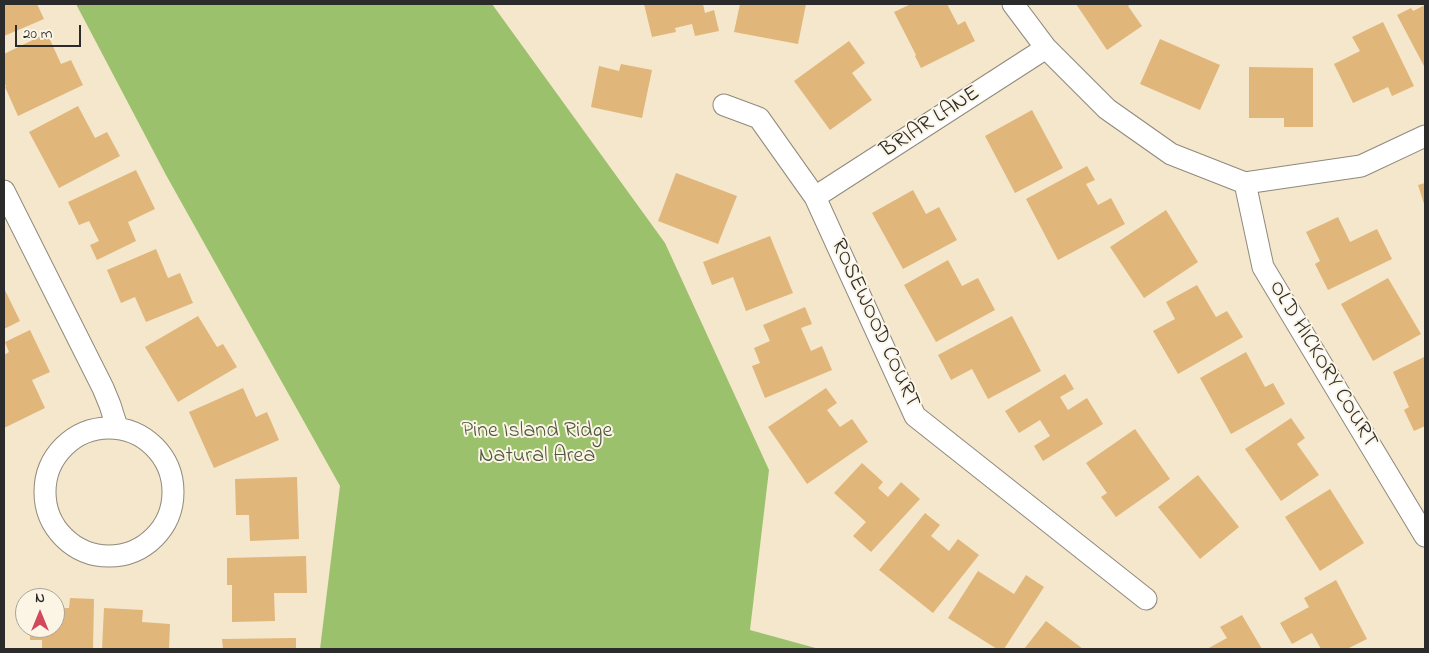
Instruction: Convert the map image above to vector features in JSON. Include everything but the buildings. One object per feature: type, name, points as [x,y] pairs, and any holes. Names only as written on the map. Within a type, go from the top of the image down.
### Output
[{"type":"street","points":[[1013,4],[1046,48],[1107,109],[1170,154],[1245,183],[1361,166],[1425,136]]},
{"type":"street","name":"BRIAR LANE","points":[[815,196],[1046,48]]},
{"type":"street","name":"ROSEWOOD COURT","points":[[724,105],[760,118],[815,196],[915,416],[1146,599]]},
{"type":"street","name":"OLD HICKORY COURT","points":[[1245,183],[1263,267],[1425,536]]},
{"type":"street","points":[[4,192],[104,388],[117,427]]},
{"type":"street","points":[[117,427],[132,431],[150,441],[163,456],[172,475],[174,495],[169,515],[159,533],[151,540],[144,546],[125,554],[104,556],[84,551],[65,539],[57,529],[52,521],[45,500],[46,478],[54,457],[70,441],[90,430],[117,427]]},
{"type":"green space","name":"Pine Island Ridge Natural Area","points":[[76,4],[492,4],[665,243],[769,470],[750,630],[819,649],[320,649],[340,486],[166,175]]}]
